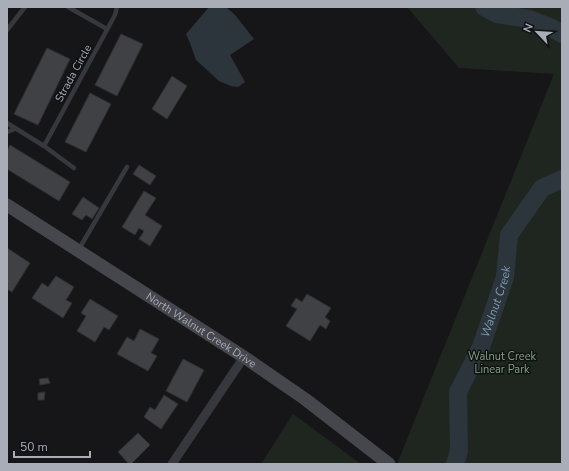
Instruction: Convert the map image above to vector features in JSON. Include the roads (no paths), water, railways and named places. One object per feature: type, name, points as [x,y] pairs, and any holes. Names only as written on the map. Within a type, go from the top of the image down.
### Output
[{"type":"main road","name":"North Walnut Creek Drive","points":[[7,205],[244,357],[305,399],[389,464]]},
{"type":"street","points":[[172,464],[244,357]]},
{"type":"lane","points":[[7,30],[25,7]]},
{"type":"lane","points":[[68,7],[107,29]]},
{"type":"lane","name":"Strada Circle","points":[[44,146],[115,15],[117,7]]},
{"type":"lane","points":[[7,123],[44,146],[74,168]]},
{"type":"lane","points":[[7,132],[15,129]]},
{"type":"lane","points":[[78,250],[127,167]]},
{"type":"waterway","name":"Walnut Creek","points":[[484,7],[497,14],[529,19],[552,28],[562,34]]},
{"type":"waterway","name":"Walnut Creek","points":[[455,464],[459,451],[458,392],[481,347],[505,277],[509,235],[542,188],[562,179]]},
{"type":"park label","name":"Walnut Creek Linear Park","points":[[502,362]]}]
